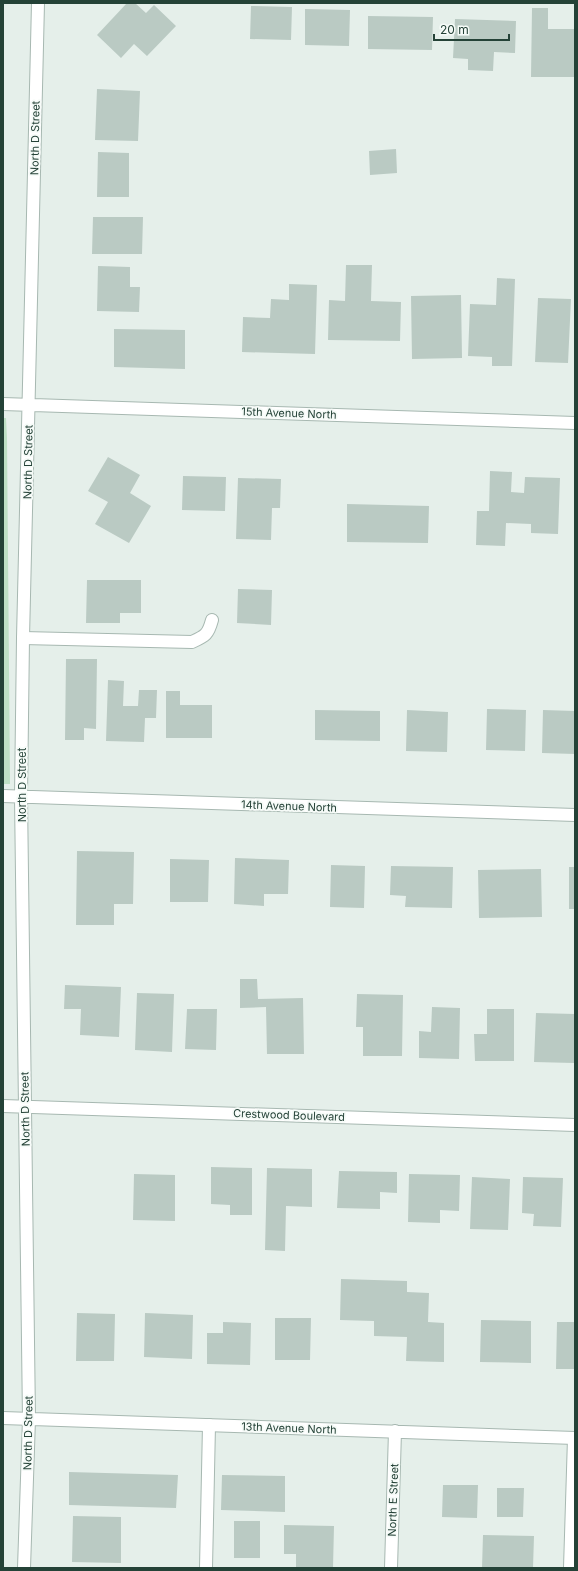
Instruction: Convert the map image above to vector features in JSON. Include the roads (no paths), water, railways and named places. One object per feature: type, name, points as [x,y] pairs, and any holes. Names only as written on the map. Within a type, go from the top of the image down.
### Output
[{"type":"street","name":"North D Street","points":[[24,1568],[29,1419],[21,797],[23,638],[38,3]]},
{"type":"street","name":"15th Avenue North","points":[[3,404],[575,423]]},
{"type":"street","points":[[23,638],[192,642],[203,637],[209,630],[212,620]]},
{"type":"street","name":"14th Avenue North","points":[[3,796],[575,815]]},
{"type":"street","name":"Crestwood Boulevard","points":[[3,1106],[575,1125]]},
{"type":"street","name":"13th Avenue North","points":[[3,1418],[574,1438]]},
{"type":"street","points":[[206,1568],[209,1425]]},
{"type":"street","name":"North E Street","points":[[391,1568],[395,1431]]},
{"type":"street","points":[[570,1568],[574,1438]]}]
